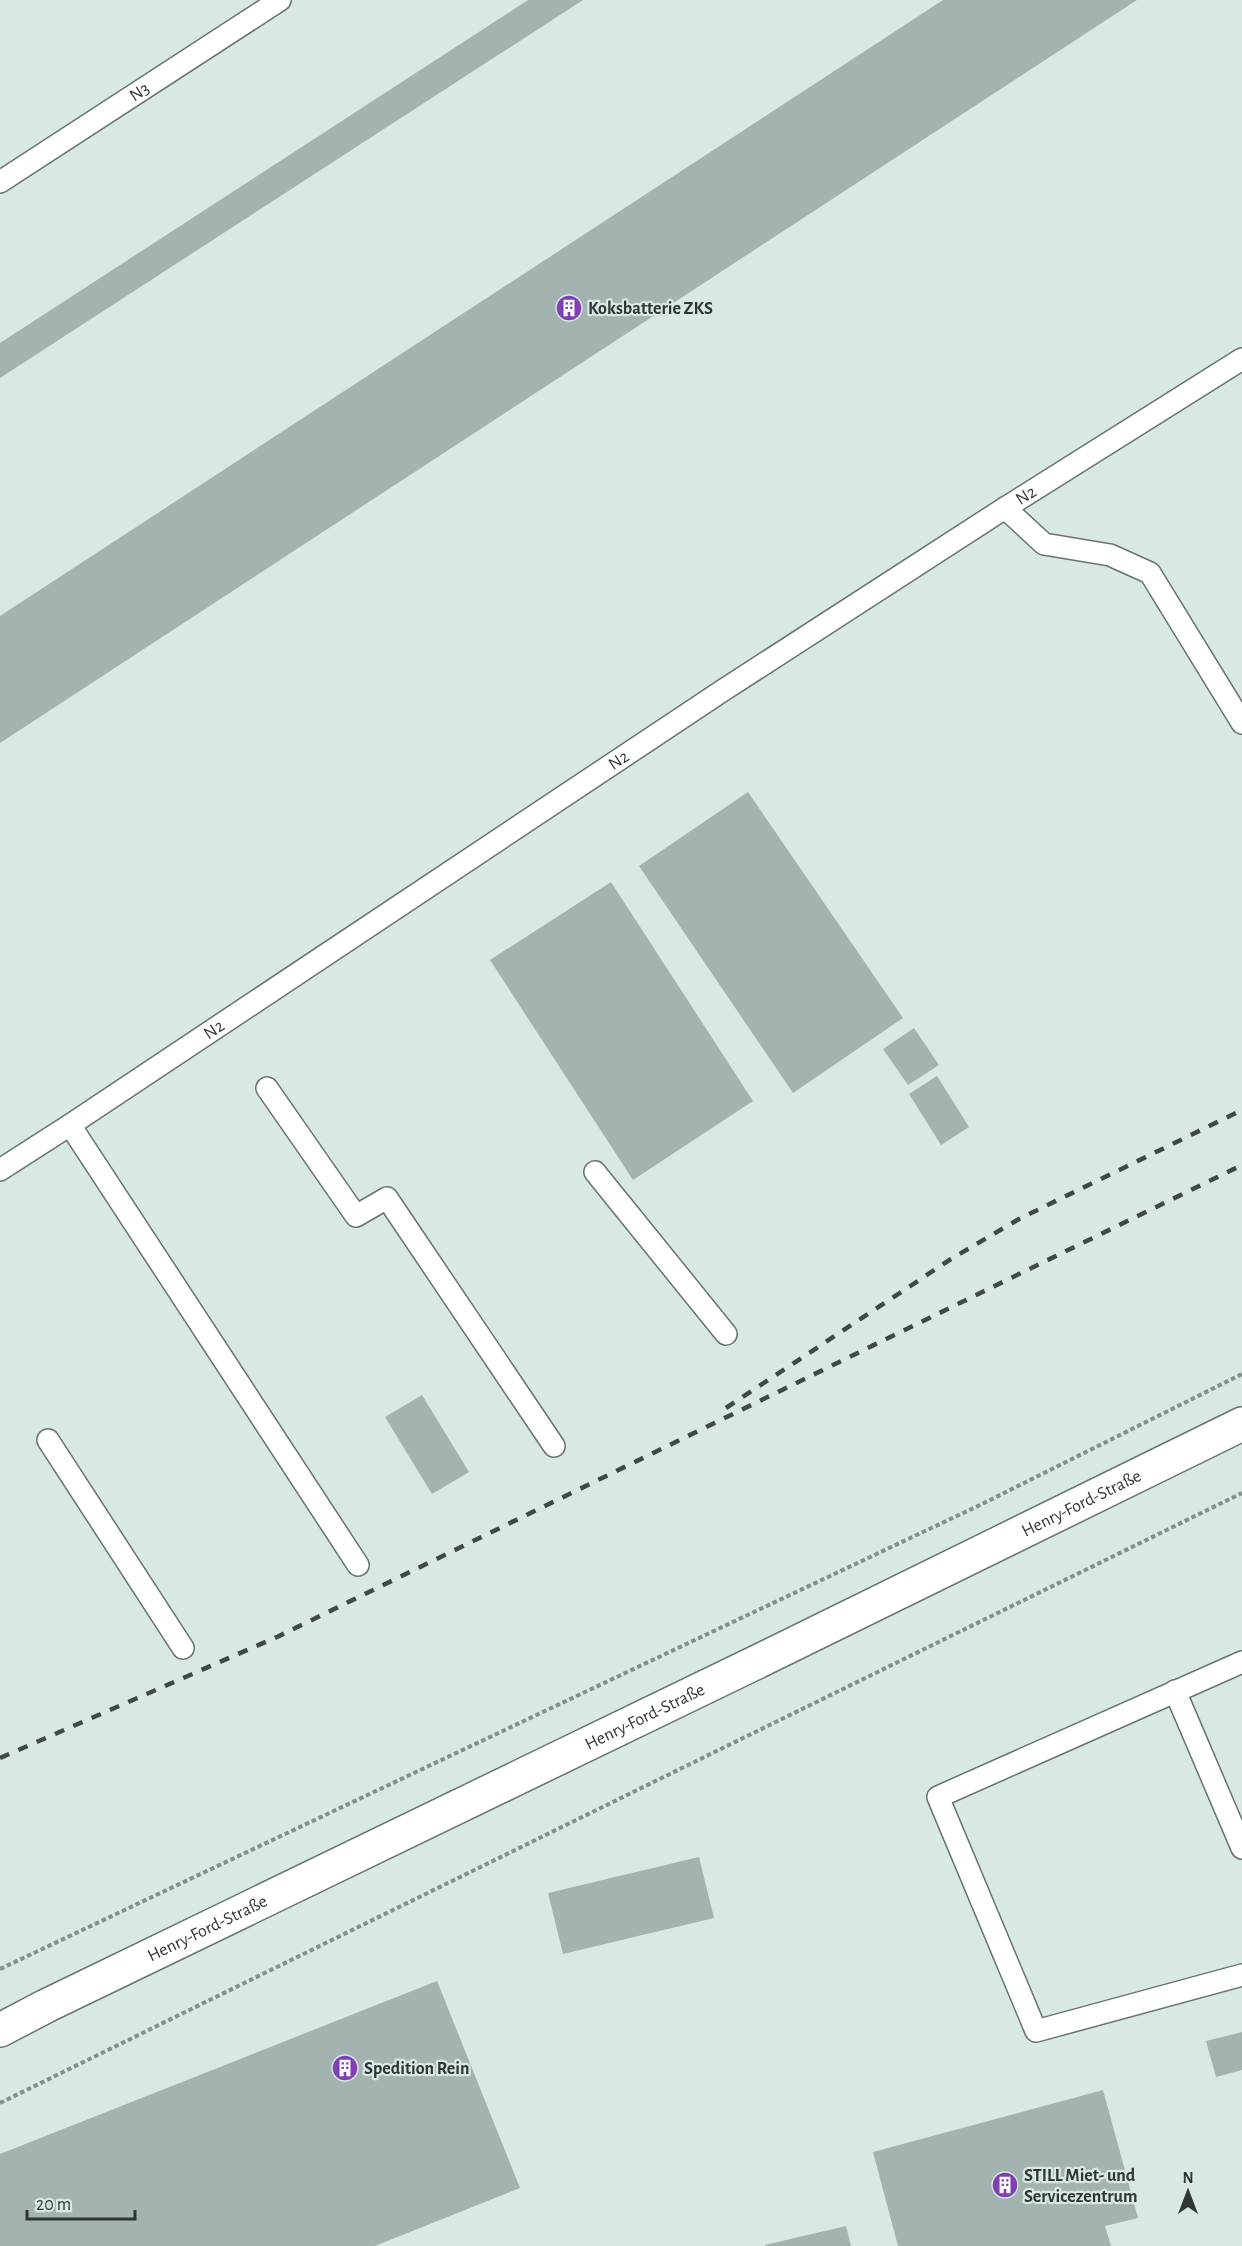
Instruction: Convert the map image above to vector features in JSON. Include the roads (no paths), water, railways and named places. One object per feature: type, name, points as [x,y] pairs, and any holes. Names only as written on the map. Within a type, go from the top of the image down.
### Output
[{"type":"street","name":"Henry-Ford-Straße","points":[[0,2030],[1242,1424]]},
{"type":"street","name":"Henry-Ford-Straße","points":[[0,2022],[46,2006]]},
{"type":"lane","name":"N3","points":[[0,182],[280,0]]},
{"type":"lane","name":"N2","points":[[0,1170],[712,697],[1005,508],[1242,359]]},
{"type":"lane","points":[[1005,508],[1044,544],[1110,555],[1150,573],[1242,723]]},
{"type":"lane","points":[[267,1088],[356,1216],[387,1198],[554,1446]]},
{"type":"lane","points":[[70,1125],[358,1565]]},
{"type":"lane","points":[[595,1172],[726,1334]]},
{"type":"lane","points":[[48,1440],[183,1648]]},
{"type":"lane","points":[[1242,1662],[938,1797],[1036,2031],[1242,1976]]},
{"type":"lane","points":[[1175,1691],[1242,1848]]},
{"type":"railway","points":[[726,1408],[951,1259],[1019,1219],[1242,1110]]},
{"type":"railway","points":[[0,1758],[277,1637],[1242,1165]]},
{"type":"place","name":"Koksbatterie ZKS","points":[[569,308]]},
{"type":"place","name":"Spedition Rein","points":[[345,2068]]},
{"type":"place","name":"STILL Miet- und Servicezentrum","points":[[1005,2185]]}]
